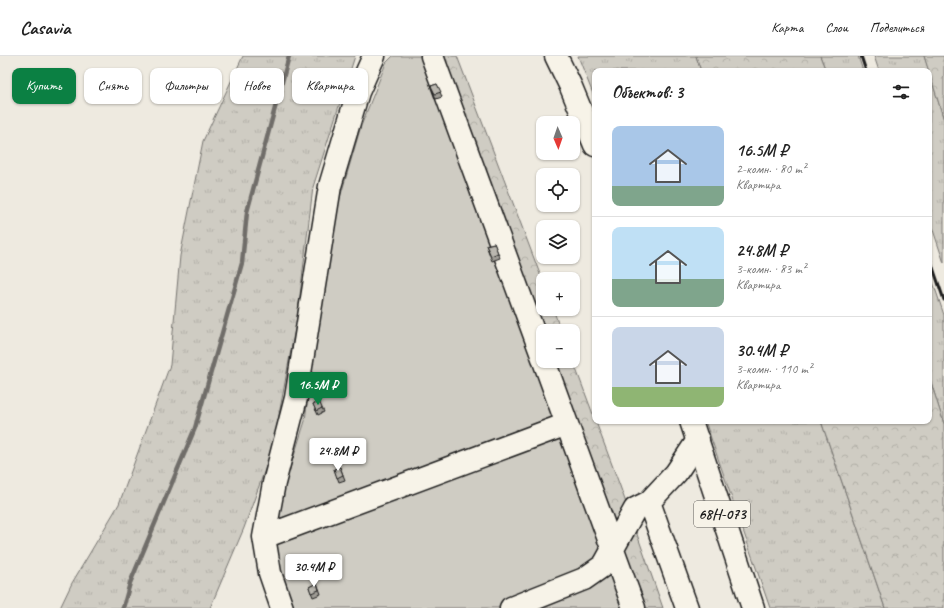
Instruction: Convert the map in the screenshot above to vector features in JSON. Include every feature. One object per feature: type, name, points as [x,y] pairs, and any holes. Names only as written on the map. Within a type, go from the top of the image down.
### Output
[{"type":"main road","points":[[282,608],[270,573],[264,537],[274,483],[296,398],[330,186],[358,92],[374,56]]},
{"type":"main road","points":[[432,56],[536,339]]},
{"type":"main road","points":[[556,56],[571,87],[592,138]]},
{"type":"main road","points":[[547,368],[634,608]]},
{"type":"main road","points":[[264,537],[567,424]]},
{"type":"main road","points":[[511,608],[584,579],[604,565],[635,509],[649,502],[676,473],[695,431]]},
{"type":"main road","name":"68Н-073","points":[[695,431],[753,608]]},
{"type":"main road","points":[[649,502],[687,608]]},
{"type":"green space","points":[[243,56],[355,56],[351,68],[292,68],[292,104],[340,104],[313,187],[298,312],[273,447],[244,528],[210,608],[60,608],[72,583],[119,504],[170,365],[180,256],[203,141],[220,104],[222,104],[222,101],[230,84],[230,104],[284,104],[284,68],[237,68]]},
{"type":"green space","points":[[393,56],[429,56],[536,354],[536,368],[541,368],[627,608],[289,608],[272,560],[271,521],[288,475],[305,421],[325,249],[361,126],[386,63]]},
{"type":"green space","points":[[437,56],[457,56],[539,272],[536,272],[536,310]]},
{"type":"green space","points":[[578,56],[696,56],[700,68],[592,68],[592,91]]},
{"type":"green space","points":[[696,56],[820,56],[825,68],[700,68]]},
{"type":"green space","points":[[820,56],[858,56],[862,68],[825,68]]},
{"type":"green space","points":[[874,56],[924,56],[928,68],[878,68]]},
{"type":"green space","points":[[924,56],[944,56],[944,120],[932,82],[932,68],[928,68]]},
{"type":"green space","points":[[932,81],[944,120],[944,263],[932,227]]},
{"type":"green space","points":[[932,279],[944,315],[944,424],[932,386]]},
{"type":"green space","points":[[538,316],[556,316],[558,324],[541,324]]},
{"type":"green space","points":[[557,368],[576,368],[592,412],[592,424],[597,424],[663,608],[643,608]]},
{"type":"green space","points":[[932,386],[944,424],[944,608],[885,608],[822,424],[932,424]]},
{"type":"green space","points":[[706,424],[822,424],[885,608],[770,608]]},
{"type":"building","points":[[437,84],[441,92],[435,94],[431,86]]},
{"type":"building","points":[[494,243],[498,253],[491,256],[486,245]]},
{"type":"building","points":[[319,401],[322,408],[316,411],[313,404]]},
{"type":"building","points":[[340,467],[343,475],[337,478],[334,469]]},
{"type":"building","points":[[317,583],[319,590],[311,593],[309,587]]},
{"type":"waterway","points":[[123,608],[130,583],[195,428],[242,263],[247,212],[289,56]]},
{"type":"railway","points":[[861,56],[865,68]]},
{"type":"railway","points":[[932,265],[944,300]]}]
